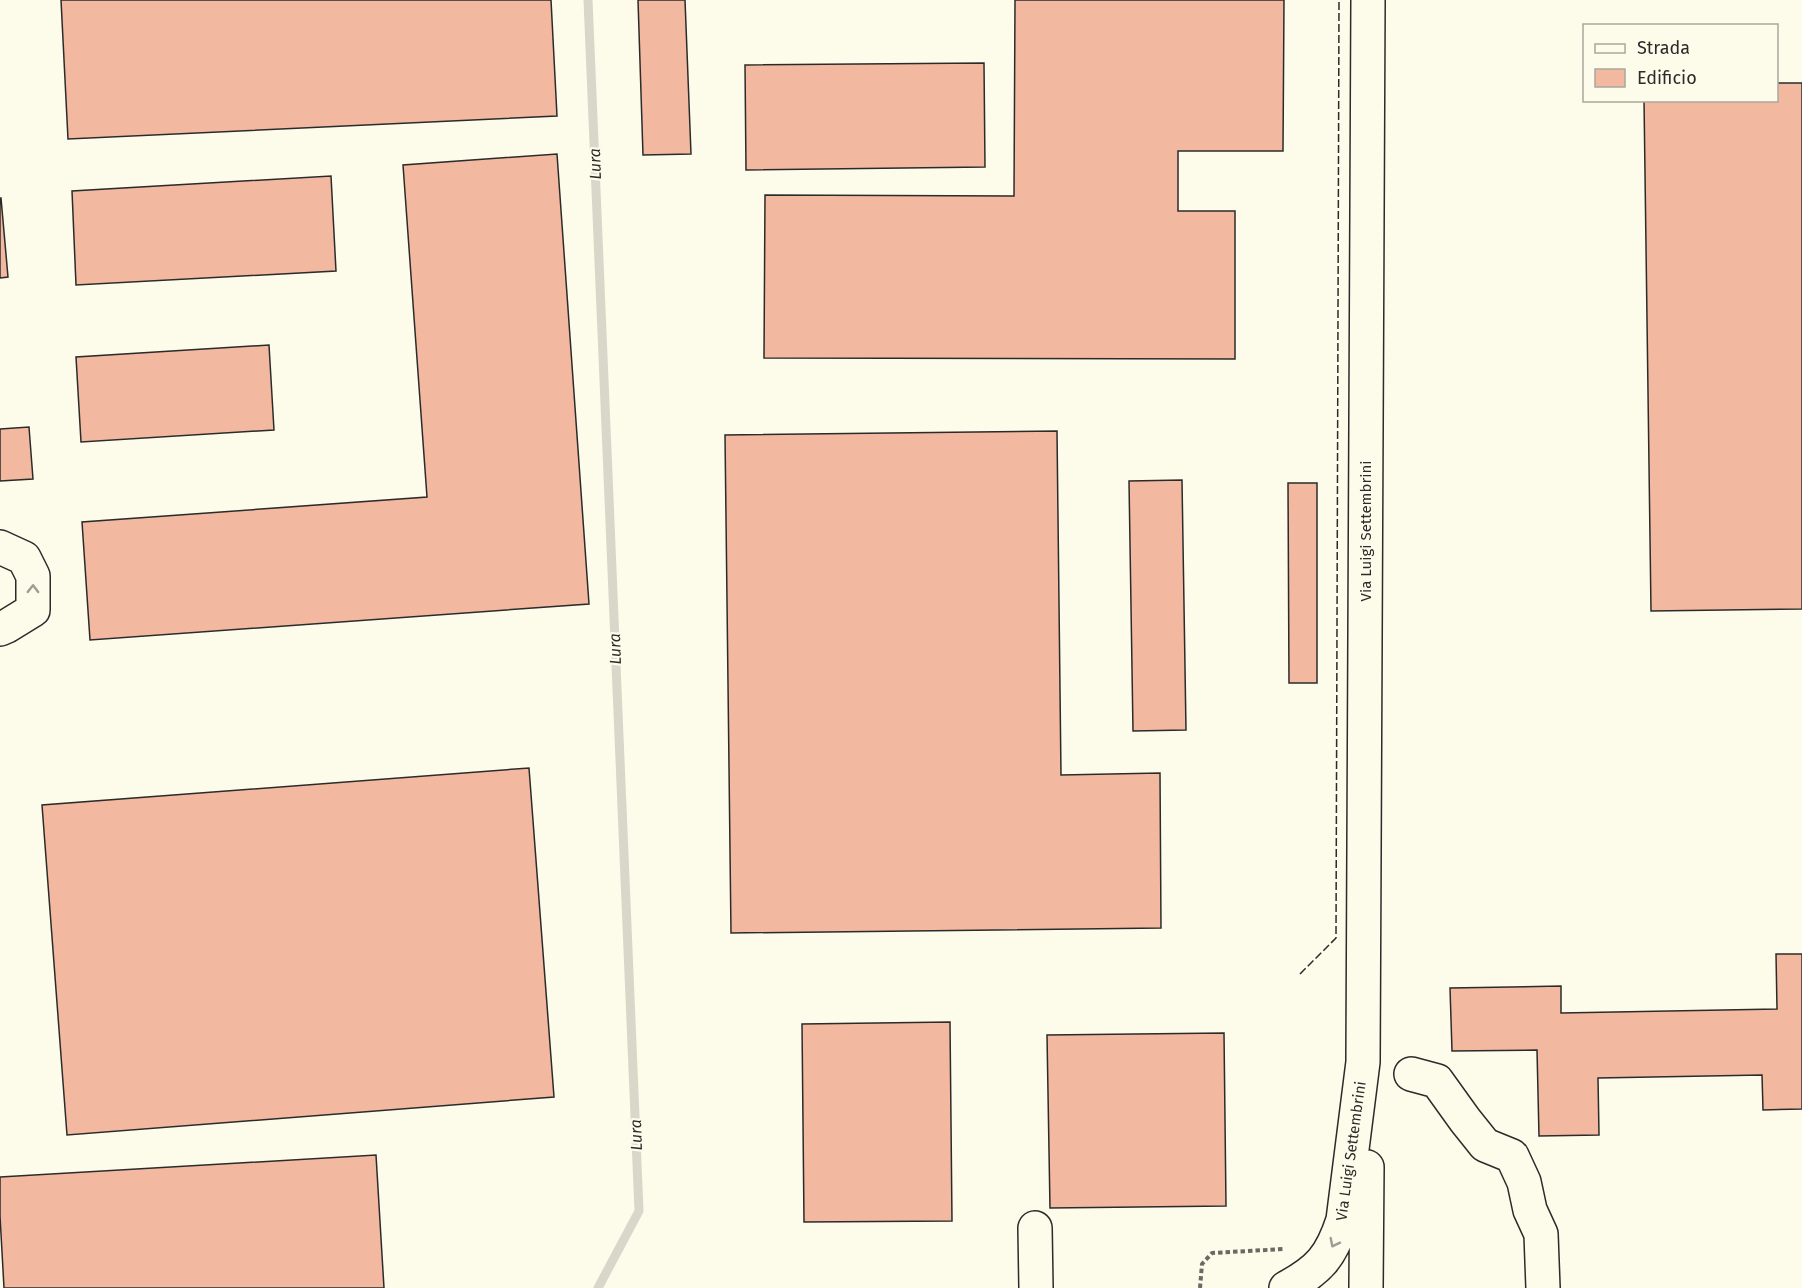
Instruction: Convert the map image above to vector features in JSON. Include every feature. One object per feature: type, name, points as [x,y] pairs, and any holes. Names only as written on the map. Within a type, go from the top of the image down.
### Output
[{"type":"street","name":"Via Luigi Settembrini","points":[[1286,1288],[1314,1271],[1337,1239],[1343,1220],[1363,1062],[1368,0]]},
{"type":"street","points":[[0,547],[24,558],[33,576],[33,610],[0,629]]},
{"type":"street","name":"Via Luigi Settembrini","points":[[1363,1062],[1367,1078],[1368,1115],[1366,1288]]},
{"type":"street","points":[[1411,1074],[1437,1081],[1485,1145],[1512,1156],[1524,1182],[1530,1210],[1540,1234],[1543,1288]]},
{"type":"street","points":[[1035,1228],[1036,1288]]},
{"type":"building","points":[[61,0],[551,0],[557,116],[68,139]]},
{"type":"building","points":[[638,0],[685,0],[691,154],[643,155]]},
{"type":"building","points":[[1015,0],[1284,0],[1283,151],[1178,151],[1178,211],[1235,211],[1235,359],[764,358],[765,195],[1014,196]]},
{"type":"building","points":[[984,63],[985,167],[746,170],[745,65]]},
{"type":"building","points":[[1778,83],[1802,83],[1802,609],[1651,611],[1644,102],[1778,102]]},
{"type":"building","points":[[557,154],[589,604],[90,640],[82,522],[427,497],[403,165]]},
{"type":"building","points":[[331,176],[336,271],[76,285],[72,191]]},
{"type":"building","points":[[0,198],[8,277],[0,278]]},
{"type":"building","points":[[269,345],[274,430],[81,442],[76,357]]},
{"type":"building","points":[[29,427],[33,479],[0,481],[0,429]]},
{"type":"building","points":[[1057,431],[1061,775],[1160,773],[1161,928],[731,933],[725,435]]},
{"type":"building","points":[[1182,480],[1186,730],[1133,731],[1129,481]]},
{"type":"building","points":[[1288,483],[1317,483],[1317,683],[1289,683]]},
{"type":"building","points":[[529,768],[554,1097],[67,1135],[42,805]]},
{"type":"building","points":[[1776,954],[1802,954],[1802,1109],[1763,1110],[1762,1075],[1598,1078],[1599,1135],[1539,1136],[1537,1050],[1452,1051],[1450,988],[1561,986],[1561,1013],[1777,1009]]},
{"type":"building","points":[[950,1022],[952,1221],[804,1222],[802,1024]]},
{"type":"building","points":[[1224,1033],[1226,1206],[1050,1208],[1047,1035]]},
{"type":"building","points":[[376,1155],[384,1288],[4,1288],[0,1177]]},
{"type":"waterway","name":"Lura","points":[[588,0],[639,1211],[598,1288]]},
{"type":"fence","points":[[1300,974],[1336,938],[1339,0]]}]
